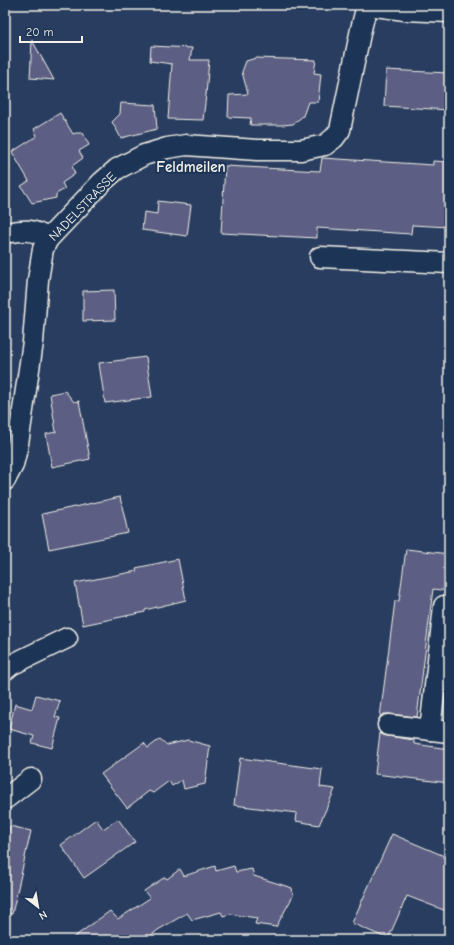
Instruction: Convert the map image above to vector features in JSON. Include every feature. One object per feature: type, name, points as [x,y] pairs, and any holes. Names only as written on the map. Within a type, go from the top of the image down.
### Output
[{"type":"street","points":[[367,5],[404,10],[449,12]]},
{"type":"street","name":"NADELSTRASSE","points":[[5,480],[13,465],[12,442],[32,342],[38,280],[43,249],[48,239],[102,182],[117,169],[144,155],[167,148],[186,145],[257,150],[301,150],[324,145],[334,138],[340,130],[367,5]]},
{"type":"street","points":[[5,233],[20,230],[39,232],[48,239]]},
{"type":"street","points":[[320,257],[449,263]]},
{"type":"street","points":[[388,725],[440,731],[444,606],[449,606]]},
{"type":"street","points":[[5,670],[11,665],[67,638]]},
{"type":"street","points":[[5,799],[31,779]]},
{"type":"green space","points":[[449,661],[449,723],[441,722]]},
{"type":"building","points":[[32,40],[54,80],[30,78]]},
{"type":"building","points":[[151,46],[192,48],[190,60],[209,60],[203,120],[168,119],[172,64],[150,61]]},
{"type":"building","points":[[256,58],[316,60],[314,73],[321,74],[318,102],[308,102],[303,116],[293,124],[250,125],[251,118],[228,117],[229,95],[248,94],[242,72],[246,61]]},
{"type":"building","points":[[386,70],[449,73],[449,110],[384,106]]},
{"type":"building","points":[[121,103],[155,105],[157,129],[121,138],[112,122],[120,114]]},
{"type":"building","points":[[60,113],[73,134],[83,133],[89,145],[79,151],[83,158],[72,166],[75,174],[62,183],[65,189],[56,194],[56,198],[32,203],[21,186],[29,181],[12,152],[37,136],[34,129]]},
{"type":"building","points":[[322,158],[433,165],[433,161],[449,162],[449,227],[412,225],[411,234],[317,228],[317,238],[221,233],[225,166],[320,171]]},
{"type":"building","points":[[158,201],[191,205],[187,236],[142,230],[144,212],[157,214]]},
{"type":"building","points":[[114,290],[115,320],[83,321],[83,291]]},
{"type":"building","points":[[146,357],[152,397],[105,403],[99,363]]},
{"type":"building","points":[[65,391],[74,402],[79,401],[90,459],[52,467],[46,434],[56,432],[50,394]]},
{"type":"building","points":[[120,497],[128,533],[49,549],[42,514]]},
{"type":"building","points":[[406,549],[449,554],[449,591],[433,589],[417,717],[384,714],[380,717],[395,601],[399,601]]},
{"type":"building","points":[[178,559],[186,600],[145,610],[145,612],[83,625],[75,583],[137,571],[136,568]]},
{"type":"building","points":[[36,695],[60,701],[55,717],[60,718],[52,748],[32,743],[34,736],[9,729],[15,704],[32,709]]},
{"type":"building","points":[[380,733],[387,736],[414,740],[414,744],[449,749],[449,783],[375,774]]},
{"type":"building","points":[[160,739],[167,745],[188,740],[210,746],[205,784],[184,789],[182,780],[172,786],[169,781],[153,793],[149,791],[127,808],[101,774],[144,743],[148,748]]},
{"type":"building","points":[[240,758],[322,769],[320,787],[335,789],[319,825],[296,821],[297,813],[234,805]]},
{"type":"building","points":[[96,819],[103,829],[118,819],[135,842],[84,878],[61,845]]},
{"type":"building","points":[[10,826],[31,831],[12,914],[5,913],[5,849]]},
{"type":"building","points":[[392,834],[449,858],[449,912],[407,896],[388,939],[352,923]]},
{"type":"building","points":[[215,866],[216,871],[234,866],[236,872],[252,869],[254,876],[292,888],[293,896],[276,927],[255,924],[257,918],[230,914],[223,916],[221,912],[192,920],[187,913],[158,930],[145,940],[70,940],[110,911],[118,919],[150,898],[144,891],[165,877],[167,879],[180,869],[184,876]]},
{"type":"district","name":"Feldmeilen","points":[[191,167]]}]
